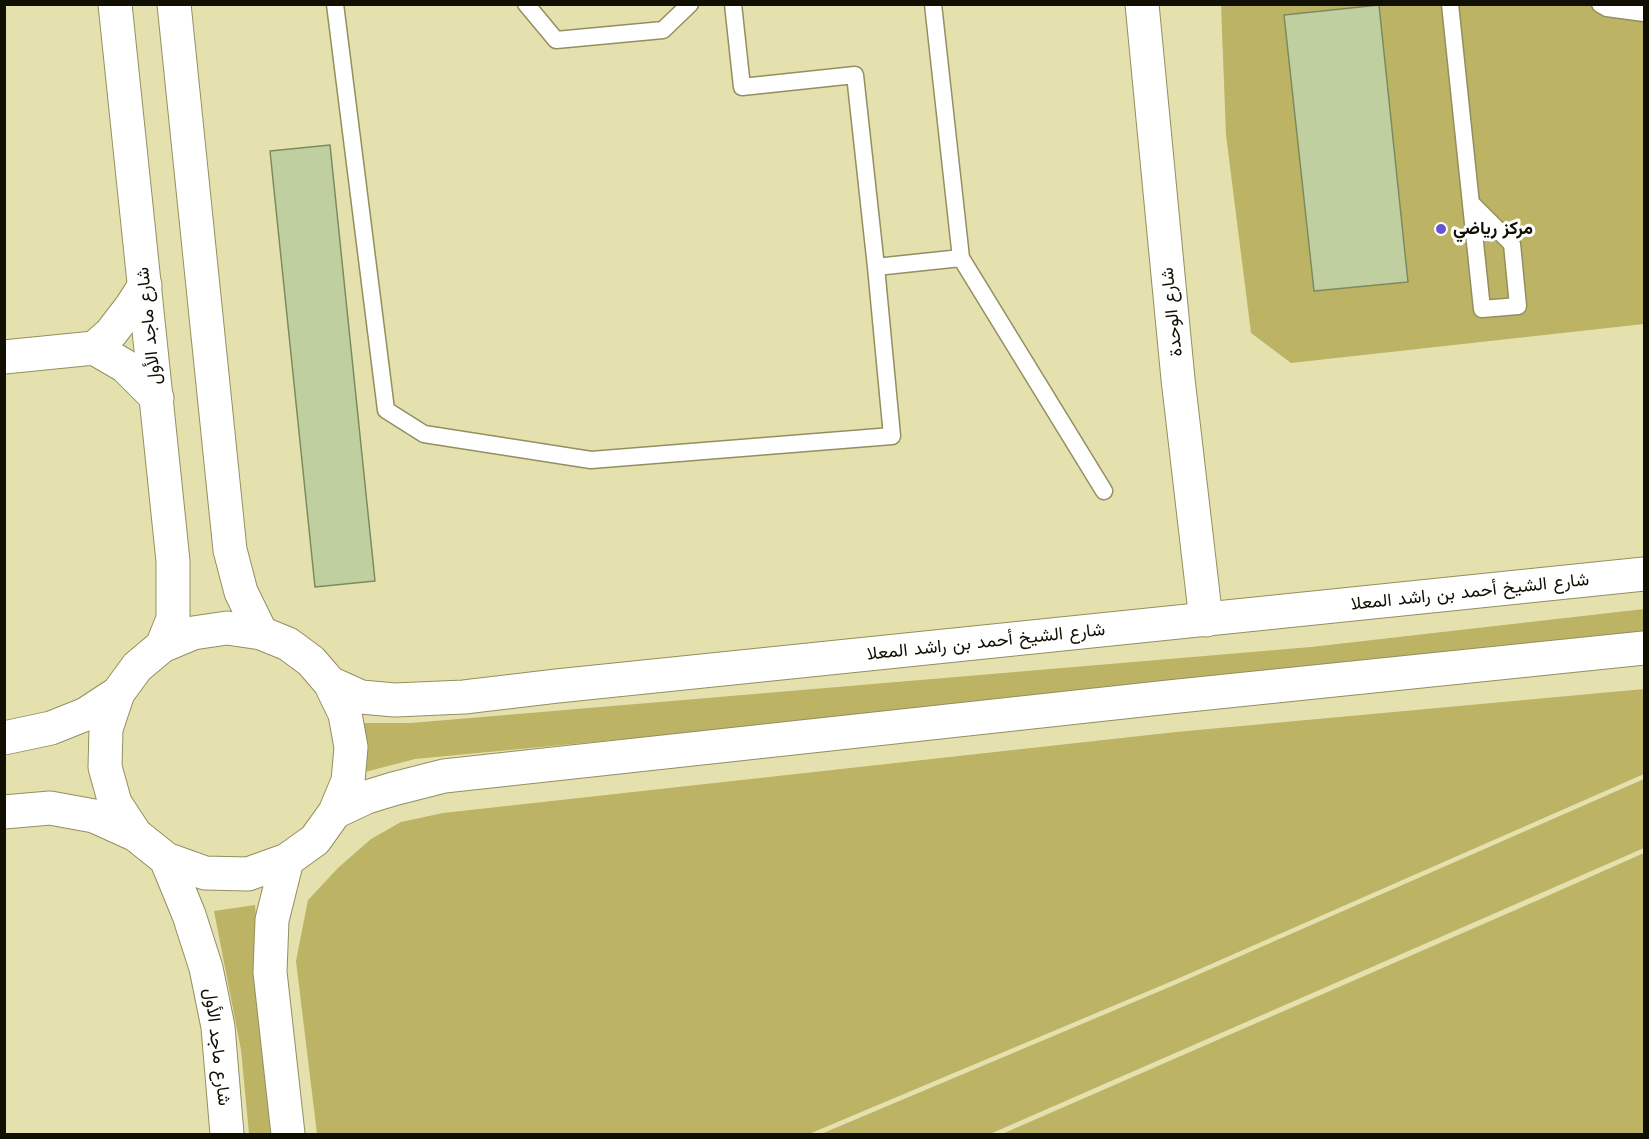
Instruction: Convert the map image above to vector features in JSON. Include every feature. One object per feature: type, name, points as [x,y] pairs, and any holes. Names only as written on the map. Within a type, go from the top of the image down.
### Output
[{"type":"street","name":"شارع ماجد الأول","points":[[116,4],[173,561],[173,618],[162,646]]},
{"type":"street","points":[[174,4],[230,550],[241,592],[261,633]]},
{"type":"street","name":"شارع الوحدة","points":[[1142,4],[1178,379],[1206,620]]},
{"type":"street","points":[[4,357],[94,348],[111,333],[131,308],[145,285]]},
{"type":"street","points":[[94,348],[125,366],[157,398]]},
{"type":"street","name":"شارع الشيخ أحمد بن راشد المعلا","points":[[330,683],[362,697],[395,700],[464,697],[1644,574]]},
{"type":"street","points":[[4,812],[50,808],[94,816],[136,835],[166,859],[205,873],[248,874],[287,860],[315,840],[335,812],[348,781],[351,747],[345,714],[330,683],[311,661],[288,644],[261,633],[227,628],[193,633],[162,646],[137,667],[118,693],[106,729],[105,767],[115,803],[136,835]]},
{"type":"street","points":[[335,812],[367,797],[444,776],[1158,698],[1644,648]]},
{"type":"street","points":[[4,738],[51,728],[86,714],[118,693]]},
{"type":"street","name":"شارع ماجد الأول","points":[[166,859],[189,915],[206,968],[218,1028],[227,1134]]},
{"type":"street","points":[[287,860],[272,920],[270,972],[288,1134]]},
{"type":"lane","points":[[335,4],[386,410],[424,434],[591,460],[892,436],[855,75],[742,87],[733,4]]},
{"type":"lane","points":[[526,4],[556,40],[663,30],[690,4]]},
{"type":"lane","points":[[933,4],[961,258],[1104,491]]},
{"type":"lane","points":[[1450,4],[1482,309],[1518,306],[1512,244],[1471,203]]},
{"type":"lane","points":[[1600,4],[1607,8],[1644,13]]},
{"type":"lane","points":[[876,267],[961,258]]},
{"type":"shaded area","name":"مركز رياضي","points":[[1221,5],[1644,5],[1644,324],[1291,363],[1251,333],[1226,135]]},
{"type":"shaded area","points":[[1644,609],[1644,637],[1246,680],[415,759],[365,772],[358,723],[411,723],[1311,647]]},
{"type":"shaded area","points":[[1644,689],[1644,774],[1177,979],[809,1134],[317,1134],[296,961],[308,900],[339,867],[371,839],[401,822],[443,813],[1176,732]]},
{"type":"shaded area","points":[[1644,779],[1644,848],[990,1134],[821,1134],[1179,983]]},
{"type":"shaded area","points":[[1644,853],[1644,1134],[1002,1134],[1536,901]]},
{"type":"shaded area","points":[[255,905],[275,1134],[249,1134],[241,1050],[214,911]]},
{"type":"building","points":[[1379,5],[1408,282],[1314,291],[1284,15]]},
{"type":"building","points":[[330,145],[375,581],[315,587],[270,151]]},
{"type":"place","name":"مركز رياضي","points":[[1441,229]]}]
